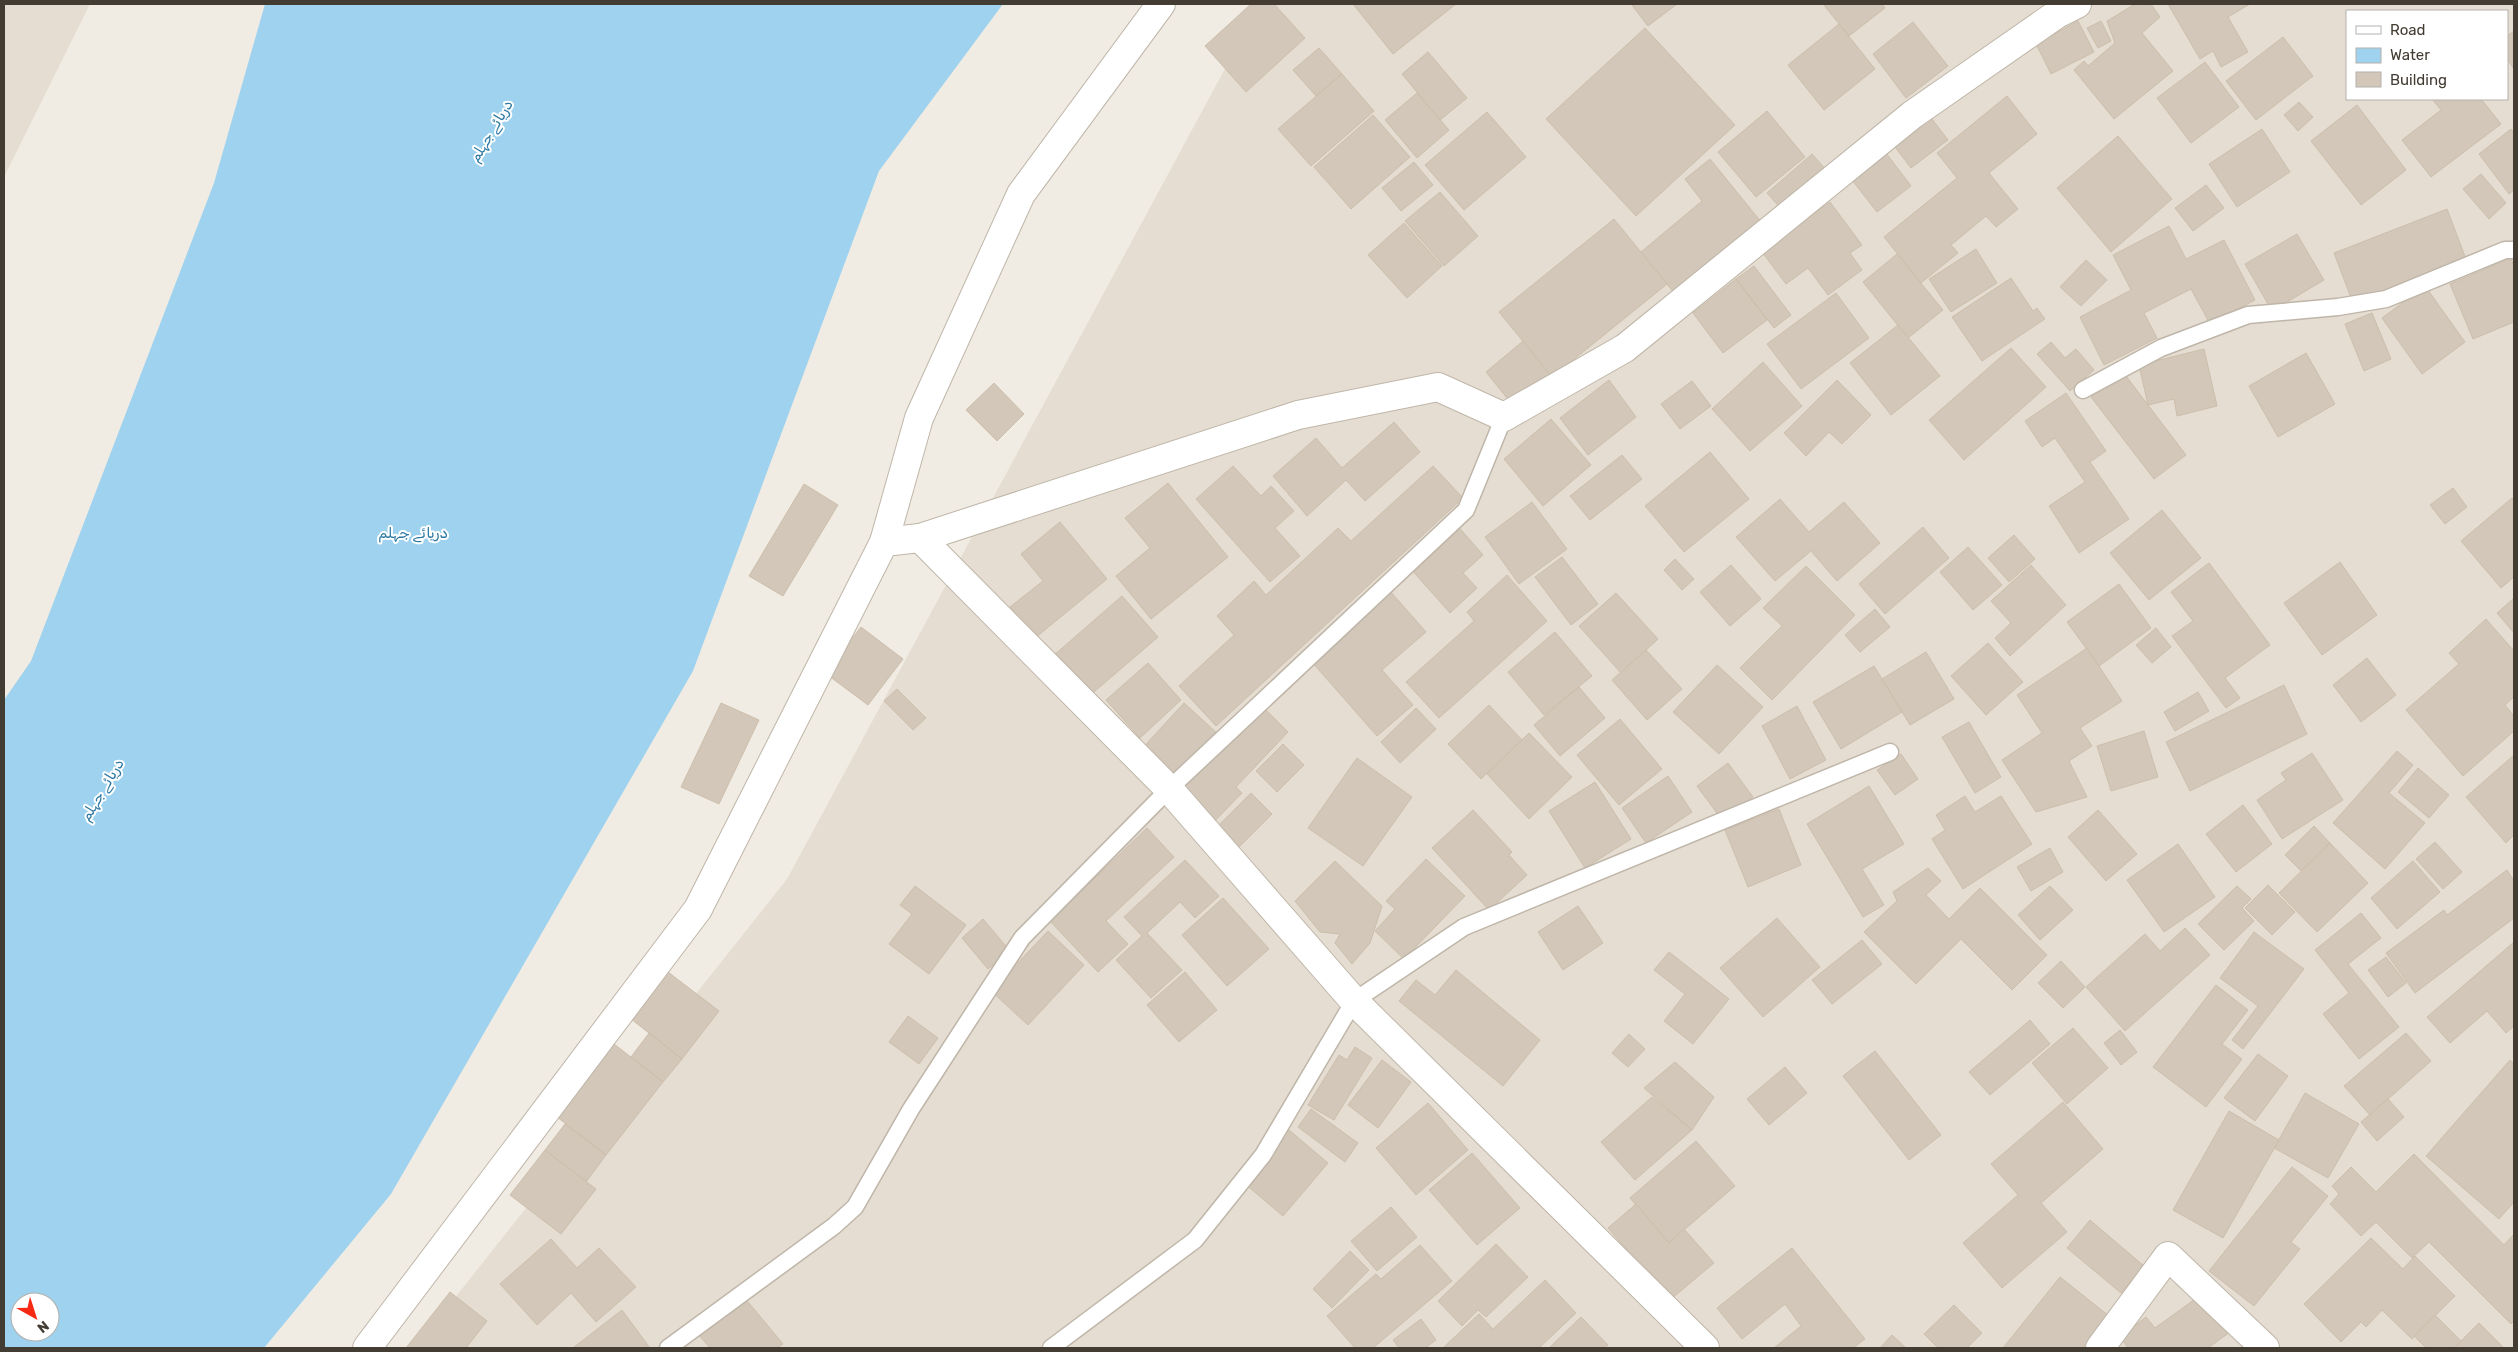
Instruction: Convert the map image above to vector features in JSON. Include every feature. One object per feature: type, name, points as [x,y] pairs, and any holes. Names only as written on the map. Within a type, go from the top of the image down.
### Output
[{"type":"street","points":[[367,1348],[698,909],[884,542],[919,418],[1021,194],[1161,4]]},
{"type":"street","points":[[884,542],[920,538],[1298,415],[1438,387],[1504,417],[1625,348],[1912,115],[2057,14],[2077,4]]},
{"type":"street","points":[[920,538],[1169,789],[1354,1001],[1705,1348]]},
{"type":"street","points":[[2100,1348],[2168,1256],[2265,1348]]},
{"type":"lane","points":[[2083,390],[2161,348],[2248,315],[2338,307],[2386,299],[2505,250],[2514,250]]},
{"type":"lane","points":[[668,1348],[834,1226],[855,1206],[911,1110],[1022,938],[1169,789],[1466,510],[1504,417]]},
{"type":"lane","points":[[1051,1348],[1195,1240],[1263,1155],[1354,1001],[1464,927],[1890,752]]},
{"type":"shaded area","points":[[4,4],[90,4],[4,177]]},
{"type":"shaded area","points":[[1260,4],[2514,4],[2514,1348],[415,1348],[787,879]]},
{"type":"water","name":"دریائے جہلم","points":[[265,4],[1003,4],[879,171],[693,671],[391,1194],[264,1348],[4,1348],[4,700],[31,661],[214,183]]},
{"type":"building","points":[[1251,4],[1274,4],[1305,38],[1246,92],[1205,46]]},
{"type":"building","points":[[1353,4],[1456,4],[1393,54]]},
{"type":"building","points":[[1631,4],[1677,4],[1648,26]]},
{"type":"building","points":[[1823,4],[1882,4],[1885,8],[1849,36]]},
{"type":"building","points":[[2135,4],[2151,4],[2160,17],[2142,33],[2173,71],[2114,119],[2074,70],[2084,61],[2088,66],[2115,43],[2107,21]]},
{"type":"building","points":[[2168,4],[2250,4],[2228,17],[2248,52],[2221,67],[2213,51],[2200,59]]},
{"type":"building","points":[[2078,21],[2094,52],[2051,74],[2036,44]]},
{"type":"building","points":[[2101,21],[2111,41],[2098,48],[2087,28]]},
{"type":"building","points":[[1913,22],[1948,66],[1906,98],[1873,54]]},
{"type":"building","points":[[1839,24],[1875,69],[1824,110],[1788,65]]},
{"type":"building","points":[[1645,28],[1735,125],[1636,216],[1546,119]]},
{"type":"building","points":[[2514,31],[2514,69],[2508,60],[2508,35]]},
{"type":"building","points":[[2283,37],[2313,76],[2256,120],[2226,81]]},
{"type":"building","points":[[1319,48],[1342,74],[1316,96],[1293,70]]},
{"type":"building","points":[[1428,52],[1467,98],[1440,120],[1402,74]]},
{"type":"building","points":[[2205,62],[2239,107],[2191,143],[2157,98]]},
{"type":"building","points":[[1342,74],[1374,111],[1311,166],[1278,129]]},
{"type":"building","points":[[1417,93],[1449,130],[1417,158],[1385,120]]},
{"type":"building","points":[[2007,96],[2037,134],[1989,173],[2018,209],[1996,227],[1986,216],[1951,245],[1958,253],[1921,283],[1884,237],[1957,178],[1937,153]]},
{"type":"building","points":[[2433,100],[2482,100],[2501,124],[2431,177],[2402,140],[2441,110]]},
{"type":"building","points":[[2299,102],[2313,117],[2298,131],[2284,115]]},
{"type":"building","points":[[2357,105],[2406,170],[2361,205],[2311,141]]},
{"type":"building","points":[[1767,111],[1805,157],[1756,197],[1718,152]]},
{"type":"building","points":[[1487,112],[1526,157],[1464,210],[1425,165]]},
{"type":"building","points":[[1373,115],[1410,157],[1351,209],[1314,167]]},
{"type":"building","points":[[1929,115],[1948,140],[1911,168],[1892,143]]},
{"type":"building","points":[[2262,129],[2290,172],[2237,207],[2209,164]]},
{"type":"building","points":[[2511,129],[2514,133],[2514,190],[2509,194],[2479,154]]},
{"type":"building","points":[[2118,136],[2172,199],[2111,252],[2057,188]]},
{"type":"building","points":[[1886,153],[1911,186],[1877,212],[1852,180]]},
{"type":"building","points":[[1812,154],[1828,172],[1783,211],[1767,193]]},
{"type":"building","points":[[1710,159],[1762,223],[1675,294],[1641,252],[1702,201],[1685,179]]},
{"type":"building","points":[[1414,162],[1433,185],[1401,211],[1382,188]]},
{"type":"building","points":[[2481,174],[2506,203],[2489,219],[2463,189]]},
{"type":"building","points":[[2206,185],[2224,208],[2193,231],[2175,208]]},
{"type":"building","points":[[1440,192],[1478,236],[1444,266],[1405,221]]},
{"type":"building","points":[[1830,202],[1862,245],[1850,253],[1862,270],[1828,295],[1808,268],[1786,284],[1762,252]]},
{"type":"building","points":[[2447,209],[2466,259],[2353,303],[2334,253]]},
{"type":"building","points":[[1614,219],[1667,284],[1552,377],[1499,312]]},
{"type":"building","points":[[1404,223],[1442,266],[1407,298],[1368,255]]},
{"type":"building","points":[[2169,226],[2186,259],[2224,240],[2255,300],[2210,324],[2191,289],[2144,313],[2157,338],[2104,365],[2080,317],[2131,290],[2113,255]]},
{"type":"building","points":[[2297,234],[2324,280],[2272,311],[2245,264]]},
{"type":"building","points":[[1976,249],[1997,283],[1951,312],[1929,279]]},
{"type":"building","points":[[1897,254],[1943,310],[1908,338],[1863,282]]},
{"type":"building","points":[[2511,258],[2514,267],[2514,322],[2473,339],[2450,284]]},
{"type":"building","points":[[2086,260],[2107,280],[2081,306],[2060,287]]},
{"type":"building","points":[[1754,266],[1791,315],[1774,328],[1736,279]]},
{"type":"building","points":[[2011,278],[2033,311],[2037,308],[2045,319],[1982,361],[1952,317]]},
{"type":"building","points":[[1736,279],[1767,320],[1723,353],[1693,313]]},
{"type":"building","points":[[2425,286],[2465,342],[2422,374],[2382,318]]},
{"type":"building","points":[[1836,293],[1869,338],[1801,389],[1767,344]]},
{"type":"building","points":[[2372,313],[2391,359],[2364,371],[2345,324]]},
{"type":"building","points":[[1898,325],[1940,376],[1891,415],[1850,363]]},
{"type":"building","points":[[1523,341],[1552,377],[1515,408],[1486,372]]},
{"type":"building","points":[[2051,342],[2065,358],[2076,349],[2094,370],[2070,391],[2037,354]]},
{"type":"building","points":[[2011,348],[2046,387],[1964,460],[1929,420]]},
{"type":"building","points":[[2204,349],[2217,406],[2177,416],[2174,399],[2148,405],[2139,365]]},
{"type":"building","points":[[2306,353],[2335,404],[2278,437],[2249,386]]},
{"type":"building","points":[[1763,362],[1802,406],[1750,451],[1712,409]]},
{"type":"building","points":[[2123,372],[2186,455],[2154,479],[2091,397]]},
{"type":"building","points":[[1609,380],[1636,417],[1588,455],[1560,418]]},
{"type":"building","points":[[1837,380],[1871,415],[1842,444],[1829,432],[1806,456],[1784,433]]},
{"type":"building","points":[[1692,381],[1711,406],[1680,429],[1661,404]]},
{"type":"building","points":[[994,383],[1024,414],[997,441],[966,410]]},
{"type":"building","points":[[2066,393],[2106,451],[2090,462],[2129,519],[2079,553],[2049,506],[2085,482],[2055,438],[2042,447],[2025,421]]},
{"type":"building","points":[[1551,419],[1591,465],[1543,506],[1504,459]]},
{"type":"building","points":[[1394,422],[1420,452],[1365,501],[1346,480],[1307,516],[1273,476],[1316,438],[1342,468]]},
{"type":"building","points":[[1710,452],[1749,499],[1684,552],[1645,506]]},
{"type":"building","points":[[1622,455],[1642,479],[1590,520],[1570,496]]},
{"type":"building","points":[[1233,466],[1261,496],[1271,486],[1294,511],[1275,528],[1300,556],[1270,582],[1196,499]]},
{"type":"building","points":[[1433,466],[1463,498],[1216,726],[1179,686],[1234,635],[1217,616],[1254,581],[1266,595],[1338,528],[1351,541]]},
{"type":"building","points":[[1168,483],[1228,557],[1151,619],[1116,576],[1150,548],[1125,518]]},
{"type":"building","points":[[804,484],[838,505],[783,596],[749,576]]},
{"type":"building","points":[[2453,488],[2467,507],[2445,524],[2430,505]]},
{"type":"building","points":[[2512,498],[2514,501],[2514,577],[2501,588],[2461,541]]},
{"type":"building","points":[[1780,499],[1809,532],[1844,502],[1880,543],[1837,581],[1811,551],[1775,581],[1736,537]]},
{"type":"building","points":[[1532,502],[1567,549],[1519,584],[1485,537]]},
{"type":"building","points":[[2162,510],[2201,558],[2149,600],[2110,553]]},
{"type":"building","points":[[1060,522],[1107,579],[1035,638],[1010,607],[1043,581],[1021,554]]},
{"type":"building","points":[[1457,525],[1483,555],[1463,573],[1477,588],[1450,613],[1410,568]]},
{"type":"building","points":[[1923,527],[1949,558],[1885,614],[1859,584]]},
{"type":"building","points":[[2014,535],[2035,559],[2009,582],[1988,558]]},
{"type":"building","points":[[1968,547],[2002,585],[1973,610],[1940,572]]},
{"type":"building","points":[[1562,557],[1598,604],[1571,625],[1535,577]]},
{"type":"building","points":[[1675,559],[1694,579],[1682,590],[1664,570]]},
{"type":"building","points":[[2340,562],[2377,615],[2322,655],[2284,603]]},
{"type":"building","points":[[2209,563],[2270,645],[2225,678],[2240,698],[2226,708],[2172,636],[2193,621],[2171,592]]},
{"type":"building","points":[[1731,565],[1761,599],[1730,626],[1700,592]]},
{"type":"building","points":[[2031,565],[2066,605],[2010,656],[1995,638],[2011,623],[1991,601]]},
{"type":"building","points":[[1806,566],[1855,615],[1772,700],[1740,668],[1782,626],[1763,608]]},
{"type":"building","points":[[1507,575],[1547,621],[1439,718],[1406,682],[1474,621],[1467,612]]},
{"type":"building","points":[[2119,584],[2151,628],[2099,666],[2067,622]]},
{"type":"building","points":[[1390,591],[1426,632],[1382,670],[1413,705],[1377,736],[1311,661]]},
{"type":"building","points":[[1616,593],[1658,639],[1621,673],[1579,626]]},
{"type":"building","points":[[1122,596],[1158,637],[1088,697],[1053,656]]},
{"type":"building","points":[[2514,598],[2514,633],[2497,613]]},
{"type":"building","points":[[1875,609],[1890,627],[1860,652],[1845,635]]},
{"type":"building","points":[[2486,619],[2514,651],[2514,697],[2505,705],[2514,716],[2514,731],[2463,776],[2406,710],[2459,664],[2449,653]]},
{"type":"building","points":[[861,627],[903,659],[868,705],[825,673]]},
{"type":"building","points":[[2156,628],[2171,647],[2152,663],[2136,645]]},
{"type":"building","points":[[1555,632],[1592,676],[1544,715],[1508,672]]},
{"type":"building","points":[[1988,643],[2023,682],[1986,715],[1951,676]]},
{"type":"building","points":[[2087,648],[2122,701],[2080,728],[2092,746],[2069,761],[2087,797],[2036,812],[2002,760],[2042,733],[2017,695]]},
{"type":"building","points":[[1646,650],[1682,689],[1647,720],[1612,680]]},
{"type":"building","points":[[1926,652],[1954,699],[1910,725],[1882,679]]},
{"type":"building","points":[[2367,658],[2396,695],[2361,722],[2333,685]]},
{"type":"building","points":[[1148,663],[1181,700],[1140,738],[1106,700]]},
{"type":"building","points":[[1717,665],[1763,707],[1719,754],[1673,712]]},
{"type":"building","points":[[1874,666],[1902,712],[1841,749],[1813,702]]},
{"type":"building","points":[[2284,685],[2307,734],[2190,791],[2166,742]]},
{"type":"building","points":[[1579,687],[1605,718],[1560,756],[1534,725]]},
{"type":"building","points":[[897,689],[926,718],[913,730],[884,701]]},
{"type":"building","points":[[2198,692],[2209,711],[2175,731],[2164,712]]},
{"type":"building","points":[[721,703],[759,720],[719,804],[681,787]]},
{"type":"building","points":[[1184,703],[1218,734],[1172,784],[1138,753]]},
{"type":"building","points":[[1260,704],[1288,732],[1236,787],[1242,793],[1209,827],[1174,793]]},
{"type":"building","points":[[1489,705],[1522,740],[1481,779],[1448,744]]},
{"type":"building","points":[[1797,706],[1826,760],[1790,779],[1762,726]]},
{"type":"building","points":[[1416,708],[1436,729],[1400,763],[1381,742]]},
{"type":"building","points":[[1620,719],[1662,769],[1619,805],[1577,755]]},
{"type":"building","points":[[1969,722],[2001,777],[1975,793],[1942,737]]},
{"type":"building","points":[[2144,731],[2158,777],[2111,791],[2097,746]]},
{"type":"building","points":[[1529,733],[1572,777],[1529,819],[1487,774]]},
{"type":"building","points":[[1283,744],[1304,765],[1277,792],[1256,771]]},
{"type":"building","points":[[2397,751],[2413,765],[2389,793],[2425,823],[2385,869],[2333,823]]},
{"type":"building","points":[[2312,753],[2343,800],[2282,839],[2257,800],[2286,780],[2281,773]]},
{"type":"building","points":[[1901,754],[1918,779],[1895,795],[1877,770]]},
{"type":"building","points":[[2514,755],[2514,835],[2506,843],[2466,797]]},
{"type":"building","points":[[1357,758],[1412,797],[1363,866],[1308,828]]},
{"type":"building","points":[[1728,763],[1753,797],[1722,820],[1697,786]]},
{"type":"building","points":[[2418,768],[2449,795],[2429,818],[2398,792]]},
{"type":"building","points":[[1668,776],[1692,812],[1646,843],[1622,808]]},
{"type":"building","points":[[1595,782],[1631,839],[1585,868],[1549,811]]},
{"type":"building","points":[[1869,786],[1904,844],[1862,869],[1884,905],[1863,917],[1807,824]]},
{"type":"building","points":[[1251,793],[1272,814],[1239,847],[1219,825]]},
{"type":"building","points":[[1965,796],[1975,812],[2001,796],[2032,844],[1963,889],[1932,839],[1945,830],[1936,815]]},
{"type":"building","points":[[2243,805],[2272,844],[2236,872],[2206,834]]},
{"type":"building","points":[[1779,809],[1801,865],[1748,887],[1725,830]]},
{"type":"building","points":[[1473,810],[1512,852],[1509,855],[1527,875],[1489,910],[1432,848]]},
{"type":"building","points":[[2098,810],[2137,854],[2106,881],[2068,837]]},
{"type":"building","points":[[2314,826],[2330,843],[2301,871],[2285,855]]},
{"type":"building","points":[[1147,828],[1174,857],[1106,921],[1128,944],[1098,972],[1050,921]]},
{"type":"building","points":[[2435,842],[2462,872],[2443,889],[2416,859]]},
{"type":"building","points":[[2330,843],[2368,883],[2317,932],[2279,893]]},
{"type":"building","points":[[2178,844],[2215,897],[2164,932],[2127,880]]},
{"type":"building","points":[[2050,848],[2063,872],[2031,891],[2017,867]]},
{"type":"building","points":[[1426,859],[1465,896],[1404,959],[1375,931],[1395,909],[1386,901]]},
{"type":"building","points":[[1185,860],[1219,896],[1195,918],[1180,902],[1147,933],[1182,970],[1151,998],[1116,960],[1142,936],[1124,917]]},
{"type":"building","points":[[1335,861],[1382,906],[1370,943],[1352,964],[1335,943],[1340,934],[1320,932],[1295,901]]},
{"type":"building","points":[[2413,861],[2440,892],[2397,929],[2371,898]]},
{"type":"building","points":[[1928,868],[1941,881],[1926,895],[1949,919],[1980,888],[2047,955],[2012,990],[1961,939],[1916,984],[1864,932],[1897,901],[1893,892]]},
{"type":"building","points":[[2507,870],[2514,881],[2514,918],[2415,993],[2386,953],[2444,910],[2447,915]]},
{"type":"building","points":[[2268,885],[2295,912],[2272,935],[2245,908]]},
{"type":"building","points":[[915,886],[966,925],[929,974],[889,944],[912,914],[900,905]]},
{"type":"building","points":[[2050,886],[2073,910],[2040,940],[2018,915]]},
{"type":"building","points":[[2237,886],[2251,899],[2242,908],[2254,921],[2224,950],[2198,924]]},
{"type":"building","points":[[1223,898],[1269,949],[1227,986],[1182,935]]},
{"type":"building","points":[[1578,906],[1603,943],[1563,970],[1538,932]]},
{"type":"building","points":[[2361,913],[2381,938],[2348,964],[2399,1027],[2359,1059],[2323,1014],[2349,993],[2315,950]]},
{"type":"building","points":[[1777,918],[1820,967],[1763,1017],[1720,968]]},
{"type":"building","points":[[983,919],[1010,951],[988,969],[962,938]]},
{"type":"building","points":[[2185,928],[2210,955],[2125,1031],[2086,987],[2145,934],[2160,951]]},
{"type":"building","points":[[1048,931],[1084,965],[1028,1025],[991,991]]},
{"type":"building","points":[[2254,932],[2304,969],[2243,1049],[2232,1040],[2258,1006],[2220,978]]},
{"type":"building","points":[[1862,940],[1882,964],[1832,1004],[1812,980]]},
{"type":"building","points":[[2514,942],[2514,1026],[2506,1033],[2487,1011],[2450,1043],[2427,1017]]},
{"type":"building","points":[[1669,952],[1729,999],[1693,1044],[1664,1021],[1685,994],[1654,970]]},
{"type":"building","points":[[2386,957],[2406,983],[2388,997],[2368,970]]},
{"type":"building","points":[[2061,961],[2085,987],[2063,1008],[2038,983]]},
{"type":"building","points":[[1456,970],[1540,1040],[1503,1086],[1399,1001],[1416,980],[1435,995]]},
{"type":"building","points":[[668,972],[719,1011],[682,1059],[631,1019]]},
{"type":"building","points":[[1185,972],[1217,1010],[1179,1042],[1147,1005]]},
{"type":"building","points":[[2216,985],[2248,1010],[2222,1044],[2242,1059],[2206,1107],[2153,1067]]},
{"type":"building","points":[[908,1016],[938,1038],[919,1064],[889,1042]]},
{"type":"building","points":[[2030,1020],[2050,1044],[1990,1095],[1969,1072]]},
{"type":"building","points":[[2073,1028],[2108,1068],[2067,1104],[2032,1063]]},
{"type":"building","points":[[2120,1030],[2137,1052],[2121,1065],[2104,1043]]},
{"type":"building","points":[[649,1033],[682,1059],[663,1082],[631,1057]]},
{"type":"building","points":[[2406,1033],[2431,1061],[2370,1115],[2344,1086]]},
{"type":"building","points":[[1629,1034],[1645,1049],[1628,1067],[1612,1053]]},
{"type":"building","points":[[614,1044],[663,1082],[606,1155],[557,1117]]},
{"type":"building","points":[[1355,1047],[1372,1058],[1334,1120],[1308,1105],[1339,1055],[1347,1060]]},
{"type":"building","points":[[1875,1051],[1941,1135],[1909,1160],[1843,1076]]},
{"type":"building","points":[[2258,1054],[2288,1076],[2255,1121],[2224,1098]]},
{"type":"building","points":[[1382,1060],[1411,1082],[1378,1128],[1348,1105]]},
{"type":"building","points":[[2510,1060],[2514,1064],[2514,1202],[2499,1219],[2426,1156]]},
{"type":"building","points":[[1675,1062],[1714,1097],[1692,1130],[1644,1088]]},
{"type":"building","points":[[1785,1067],[1807,1093],[1769,1125],[1747,1099]]},
{"type":"building","points":[[2305,1093],[2359,1124],[2328,1178],[2274,1148]]},
{"type":"building","points":[[1652,1097],[1692,1130],[1635,1180],[1601,1142]]},
{"type":"building","points":[[2388,1099],[2404,1117],[2377,1141],[2361,1122]]},
{"type":"building","points":[[2063,1102],[2103,1149],[2041,1203],[2067,1232],[2002,1288],[1963,1243],[2018,1195],[1991,1164]]},
{"type":"building","points":[[1428,1103],[1468,1150],[1416,1195],[1376,1148]]},
{"type":"building","points":[[1311,1109],[1358,1143],[1345,1162],[1298,1127]]},
{"type":"building","points":[[2229,1111],[2279,1140],[2223,1238],[2173,1210]]},
{"type":"building","points":[[565,1124],[606,1155],[586,1182],[545,1150]]},
{"type":"building","points":[[1289,1130],[1328,1163],[1283,1216],[1244,1183]]},
{"type":"building","points":[[1696,1141],[1735,1186],[1669,1243],[1630,1198]]},
{"type":"building","points":[[545,1150],[596,1189],[561,1234],[510,1195]]},
{"type":"building","points":[[1472,1153],[1520,1208],[1477,1245],[1429,1190]]},
{"type":"building","points":[[2414,1154],[2504,1245],[2514,1234],[2514,1321],[2511,1324],[2429,1242],[2412,1258],[2376,1222],[2361,1236],[2330,1204],[2339,1194],[2332,1186],[2351,1167],[2376,1192]]},
{"type":"building","points":[[2292,1167],[2328,1196],[2291,1242],[2300,1249],[2254,1306],[2209,1271]]},
{"type":"building","points":[[1636,1204],[1669,1243],[1684,1229],[1714,1263],[1670,1300],[1608,1228]]},
{"type":"building","points":[[1391,1207],[1417,1237],[1377,1271],[1351,1241]]},
{"type":"building","points":[[2090,1220],[2144,1266],[2121,1293],[2067,1248]]},
{"type":"building","points":[[2371,1238],[2403,1269],[2415,1256],[2455,1296],[2412,1339],[2382,1310],[2366,1327],[2361,1322],[2341,1342],[2304,1304]]},
{"type":"building","points":[[551,1239],[577,1268],[599,1248],[636,1287],[596,1322],[571,1293],[537,1325],[500,1284]]},
{"type":"building","points":[[1496,1244],[1528,1277],[1486,1317],[1478,1310],[1462,1326],[1438,1301]]},
{"type":"building","points":[[1420,1245],[1452,1281],[1373,1348],[1355,1348],[1327,1316],[1376,1274],[1381,1279]]},
{"type":"building","points":[[1792,1248],[1865,1339],[1853,1348],[1774,1348],[1801,1326],[1785,1304],[1742,1339],[1717,1308]]},
{"type":"building","points":[[1350,1251],[1369,1270],[1332,1308],[1313,1289]]},
{"type":"building","points":[[2060,1277],[2109,1316],[2083,1348],[2003,1348]]},
{"type":"building","points":[[1545,1280],[1576,1313],[1539,1348],[1443,1348],[1479,1314],[1493,1329]]},
{"type":"building","points":[[450,1292],[487,1321],[466,1348],[406,1348]]},
{"type":"building","points":[[2202,1294],[2230,1332],[2208,1348],[2128,1348],[2120,1337],[2146,1317],[2155,1328]]},
{"type":"building","points":[[744,1297],[783,1344],[777,1348],[710,1348],[699,1335]]},
{"type":"building","points":[[1954,1305],[1982,1333],[1967,1348],[1938,1348],[1924,1334]]},
{"type":"building","points":[[622,1310],[650,1348],[573,1348]]},
{"type":"building","points":[[2435,1315],[2461,1341],[2454,1348],[2426,1348],[2414,1336]]},
{"type":"building","points":[[1581,1317],[1608,1345],[1605,1348],[1549,1348]]},
{"type":"building","points":[[1421,1319],[1436,1340],[1425,1348],[1399,1348],[1393,1340]]},
{"type":"building","points":[[2479,1323],[2504,1348],[2454,1348]]},
{"type":"building","points":[[1892,1335],[1906,1348],[1880,1348]]}]
